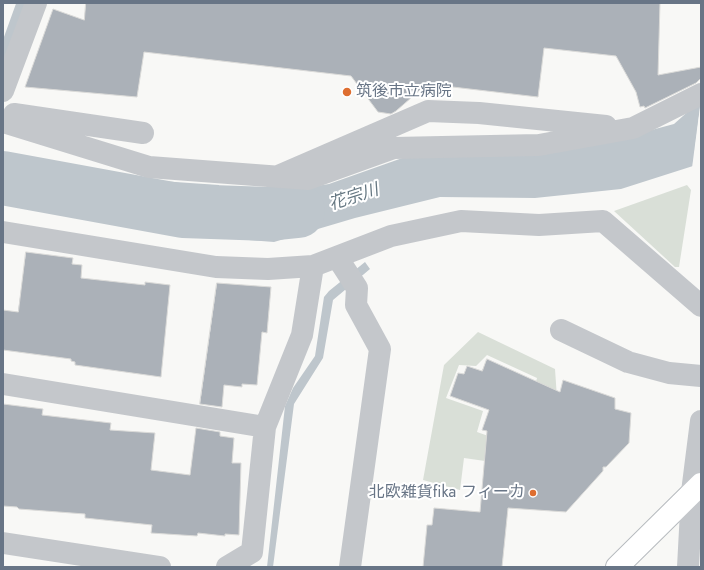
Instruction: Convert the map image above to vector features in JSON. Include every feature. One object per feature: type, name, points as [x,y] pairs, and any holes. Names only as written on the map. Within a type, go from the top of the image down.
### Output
[{"type":"main road","points":[[617,567],[696,488]]},
{"type":"street","points":[[3,91],[36,3]]},
{"type":"street","points":[[3,122],[149,168],[273,178],[308,179],[394,148],[540,145],[633,128],[701,94]]},
{"type":"street","points":[[273,178],[428,111],[461,112],[633,128]]},
{"type":"street","points":[[3,112],[143,133]]},
{"type":"street","points":[[457,147],[461,112]]},
{"type":"street","points":[[3,232],[216,267],[268,269],[313,266],[347,271],[391,236],[461,221],[539,225],[603,221],[701,306]]},
{"type":"street","points":[[227,567],[252,552],[266,427],[302,335],[313,266]]},
{"type":"street","points":[[347,271],[357,288],[356,305],[380,349],[350,567]]},
{"type":"street","points":[[561,330],[628,362],[669,373],[701,376]]},
{"type":"street","points":[[3,384],[266,427]]},
{"type":"street","points":[[688,567],[701,421]]},
{"type":"street","points":[[3,543],[160,567]]},
{"type":"shaded area","points":[[687,185],[691,190],[679,267],[675,267],[614,211]]},
{"type":"shaded area","points":[[478,332],[555,369],[557,398],[534,389],[537,378],[487,355],[476,366],[459,365],[446,398],[483,411],[477,432],[494,438],[485,461],[464,458],[460,490],[423,480],[444,365]]},
{"type":"water","points":[[701,100],[693,166],[621,189],[535,198],[440,197],[355,218],[274,242],[223,238],[225,186],[290,190],[329,184],[408,156],[614,140],[674,124]]},
{"type":"water","points":[[3,153],[146,180],[219,185],[215,237],[166,233],[3,201]]},
{"type":"water","points":[[365,262],[370,269],[333,300],[323,358],[294,404],[273,567],[267,567],[285,406],[293,388],[315,356],[324,297],[329,291]]},
{"type":"pier","points":[[701,99],[701,164],[692,168]]},
{"type":"building","points":[[86,3],[660,3],[658,75],[701,67],[701,78],[696,83],[645,108],[644,106],[640,107],[636,92],[616,56],[544,48],[538,97],[427,84],[391,114],[378,112],[351,76],[144,52],[137,97],[25,87],[53,9],[84,20]]},
{"type":"building","points":[[26,252],[73,258],[72,264],[82,265],[81,278],[145,285],[145,282],[170,285],[161,377],[75,365],[75,362],[71,361],[71,359],[3,350],[3,310],[18,312]]},
{"type":"building","points":[[217,283],[271,287],[267,333],[262,332],[257,385],[242,384],[242,387],[224,385],[222,407],[200,404]]},
{"type":"building","points":[[487,359],[560,392],[563,380],[615,398],[615,409],[631,413],[629,443],[606,467],[603,467],[603,471],[566,512],[508,508],[502,567],[423,567],[427,525],[432,525],[434,508],[480,512],[487,431],[482,430],[489,410],[450,396],[458,373],[464,374],[467,366],[482,371]]},
{"type":"building","points":[[3,404],[43,409],[42,415],[111,423],[110,430],[155,433],[151,470],[190,475],[196,428],[220,432],[220,436],[234,438],[232,463],[241,463],[239,535],[225,534],[225,536],[198,533],[197,536],[151,533],[152,525],[85,518],[85,514],[19,509],[17,507],[3,506]]},
{"type":"waterway","points":[[3,53],[21,3]]},
{"type":"waterway","name":"花宗川","points":[[3,178],[183,211],[269,214],[298,211]]},
{"type":"place","name":"筑後市立病院","points":[[347,92]]},
{"type":"place","name":"北欧雑貨fika フィーカ","points":[[533,493]]}]
